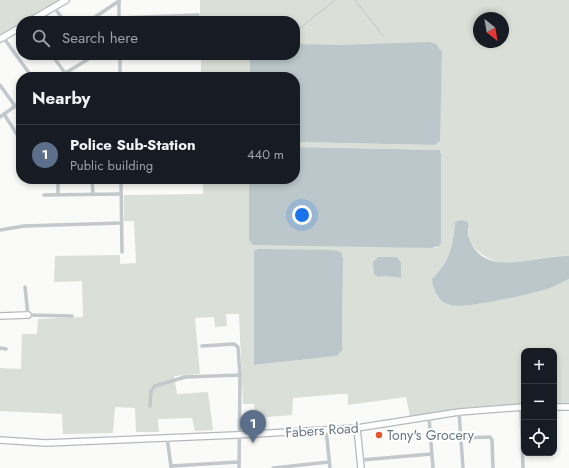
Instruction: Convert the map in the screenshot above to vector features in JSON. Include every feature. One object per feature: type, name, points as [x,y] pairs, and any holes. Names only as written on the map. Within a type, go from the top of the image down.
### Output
[{"type":"main road","points":[[39,16],[66,0]]},
{"type":"main road","points":[[2,38],[16,30]]},
{"type":"main road","points":[[0,316],[28,315]]},
{"type":"main road","points":[[557,406],[569,407]]},
{"type":"main road","name":"Fabers Road","points":[[0,440],[46,443],[238,435],[358,428],[459,412],[521,407]]},
{"type":"main road","points":[[358,428],[361,468]]},
{"type":"street","points":[[119,1],[119,16]]},
{"type":"street","points":[[96,16],[119,1]]},
{"type":"street","points":[[54,7],[60,16]]},
{"type":"street","points":[[178,16],[198,15]]},
{"type":"street","points":[[2,38],[16,56]]},
{"type":"street","points":[[19,60],[28,72]]},
{"type":"street","points":[[56,60],[64,72]]},
{"type":"street","points":[[66,72],[84,60]]},
{"type":"street","points":[[120,60],[120,72]]},
{"type":"street","points":[[0,85],[15,106],[2,116],[16,134]]},
{"type":"street","points":[[58,184],[58,194]]},
{"type":"street","points":[[92,184],[92,194]]},
{"type":"street","points":[[121,184],[122,252]]},
{"type":"street","points":[[44,195],[121,194]]},
{"type":"street","points":[[0,230],[24,226],[121,223]]},
{"type":"street","points":[[25,287],[28,315],[72,316]]},
{"type":"street","points":[[202,346],[236,344],[238,349],[240,375],[238,435],[239,468]]},
{"type":"street","points":[[0,348],[6,348]]},
{"type":"street","points":[[150,406],[151,391],[155,386],[185,377],[240,375]]},
{"type":"street","points":[[459,412],[462,468]]},
{"type":"street","points":[[429,417],[432,468]]},
{"type":"street","points":[[522,420],[523,468]]},
{"type":"street","points":[[326,429],[330,468]]},
{"type":"street","points":[[167,437],[171,467],[239,462]]},
{"type":"street","points":[[461,438],[490,437],[493,468]]},
{"type":"street","points":[[361,460],[431,454]]},
{"type":"street","points":[[273,468],[329,462]]},
{"type":"shaded area","points":[[0,0],[58,0],[31,16],[16,16],[16,25],[0,35]]},
{"type":"shaded area","points":[[200,0],[569,0],[569,256],[557,256],[511,263],[489,259],[476,250],[472,244],[469,238],[469,228],[455,223],[450,254],[443,266],[432,279],[437,297],[448,305],[479,304],[506,299],[569,279],[569,405],[557,405],[557,348],[521,348],[521,404],[470,407],[410,416],[406,397],[348,405],[348,394],[340,394],[293,398],[292,415],[255,418],[254,404],[243,404],[239,314],[226,314],[227,326],[215,327],[214,317],[195,318],[200,374],[174,376],[177,394],[208,392],[213,430],[195,431],[192,418],[158,419],[159,432],[136,432],[135,408],[115,407],[113,433],[63,434],[62,414],[0,411],[0,368],[21,369],[22,334],[37,334],[38,319],[83,317],[82,281],[54,282],[55,256],[120,255],[120,264],[136,263],[134,221],[124,221],[124,195],[203,194],[203,184],[249,184],[249,240],[436,248],[441,242],[440,150],[300,147],[300,142],[436,145],[439,143],[442,52],[300,44],[300,16],[200,16]],"holes":[[[343,255],[342,351],[337,356],[256,365]],[[389,257],[397,257],[401,262],[401,278],[383,276]]]},
{"type":"shaded area","points":[[430,42],[436,44],[442,52],[440,141],[436,145],[300,142],[300,72],[250,72],[250,60],[300,60],[300,44],[342,45]]},
{"type":"shaded area","points":[[201,60],[250,60],[250,72],[201,72]]},
{"type":"shaded area","points":[[300,147],[440,150],[441,243],[439,246],[432,248],[253,245],[249,240],[249,184],[300,184]]},
{"type":"shaded area","points":[[461,220],[468,222],[469,238],[476,251],[486,259],[499,262],[513,262],[556,256],[569,256],[569,279],[547,289],[496,301],[455,306],[447,304],[436,294],[432,279],[447,260],[452,246],[455,222]]},
{"type":"shaded area","points":[[255,250],[332,250],[341,252],[343,258],[342,351],[337,356],[254,365],[254,252]]},
{"type":"shaded area","points":[[378,257],[397,257],[401,262],[401,278],[383,276],[378,277],[374,274],[373,262]]},
{"type":"waterway","points":[[300,28],[335,0]]},
{"type":"waterway","points":[[355,0],[383,36]]},
{"type":"place","name":"Tony's Grocery","points":[[379,435]]},
{"type":"place","name":"Police Sub-Station","points":[[253,443]]}]
